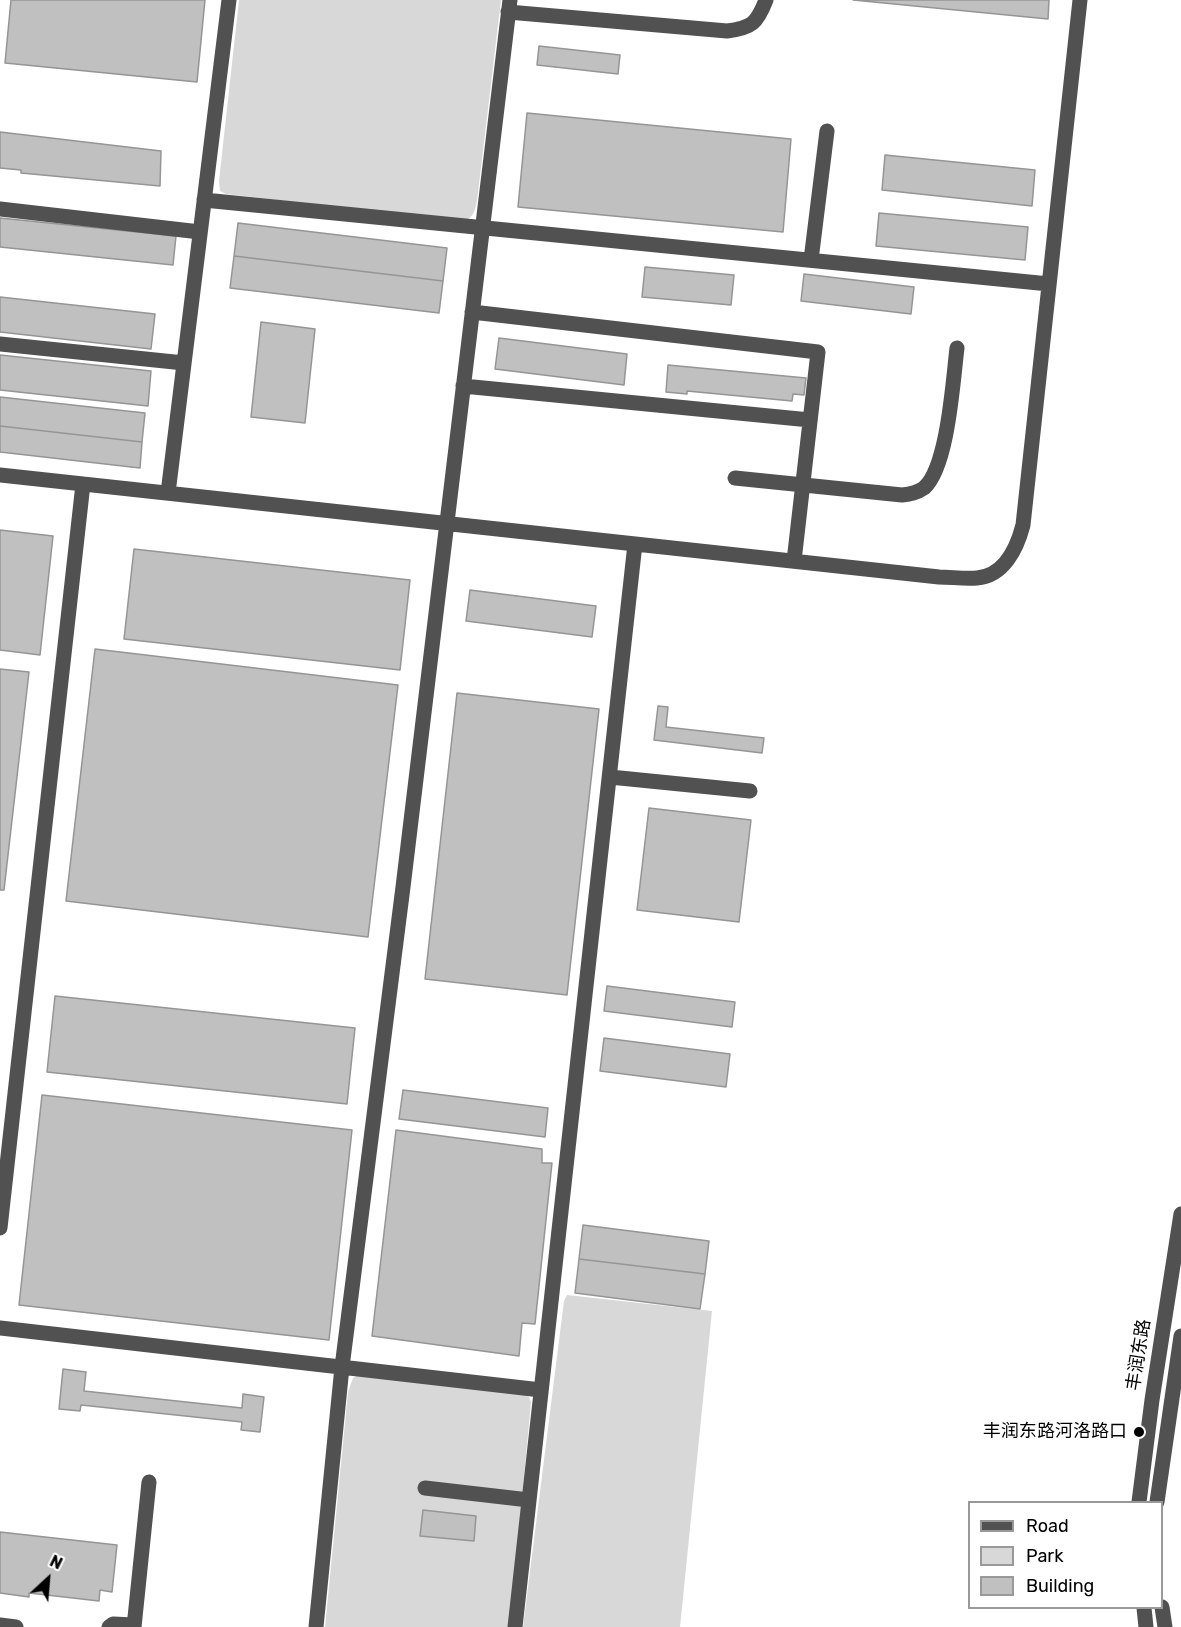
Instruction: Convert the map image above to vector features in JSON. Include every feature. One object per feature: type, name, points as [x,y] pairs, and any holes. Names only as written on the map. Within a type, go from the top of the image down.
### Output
[{"type":"street","points":[[168,493],[230,0]]},
{"type":"street","points":[[316,1627],[342,1367],[403,887],[509,6],[727,31],[740,29],[758,19],[766,0]]},
{"type":"street","points":[[0,475],[939,577],[979,578],[990,575],[1009,559],[1019,540],[1023,525],[1080,0]]},
{"type":"street","points":[[811,260],[827,131]]},
{"type":"street","points":[[204,200],[1049,284]]},
{"type":"street","points":[[0,209],[200,232]]},
{"type":"street","points":[[472,312],[818,352],[794,561]]},
{"type":"street","points":[[0,344],[184,363]]},
{"type":"street","points":[[735,478],[902,495],[922,490],[932,477],[946,436],[957,348]]},
{"type":"street","points":[[463,386],[810,420]]},
{"type":"street","points":[[0,1228],[82,484]]},
{"type":"street","points":[[515,1627],[636,544]]},
{"type":"street","points":[[610,777],[750,791]]},
{"type":"street","name":"丰润东路","points":[[1139,1501],[1152,1400],[1181,1214]]},
{"type":"street","points":[[0,1328],[542,1390]]},
{"type":"street","points":[[1157,1501],[1181,1336]]},
{"type":"street","points":[[109,1627],[113,1624],[134,1626],[149,1482]]},
{"type":"street","points":[[425,1488],[529,1500]]},
{"type":"street","points":[[1144,1609],[1146,1627]]},
{"type":"street","points":[[1161,1609],[1164,1627]]},
{"type":"street","points":[[0,1625],[16,1627]]},
{"type":"green space","points":[[239,0],[501,0],[477,201],[470,218],[459,221],[226,194],[220,191],[219,181]]},
{"type":"green space","points":[[567,1295],[712,1311],[680,1627],[523,1627],[564,1301]]},
{"type":"green space","points":[[358,1375],[529,1397],[531,1402],[510,1627],[325,1627],[348,1392],[353,1378]]},
{"type":"building","points":[[11,0],[205,0],[197,82],[5,63]]},
{"type":"building","points":[[853,0],[1049,0],[1048,19]]},
{"type":"building","points":[[539,46],[620,55],[618,74],[537,65]]},
{"type":"building","points":[[527,113],[791,139],[783,232],[518,207]]},
{"type":"building","points":[[0,132],[161,151],[160,186],[21,173],[21,170],[0,168]]},
{"type":"building","points":[[885,155],[1035,170],[1032,206],[882,190]]},
{"type":"building","points":[[879,213],[1028,227],[1025,260],[876,246]]},
{"type":"building","points":[[0,218],[176,236],[173,265],[0,247]]},
{"type":"building","points":[[238,223],[447,248],[443,281],[234,256]]},
{"type":"building","points":[[234,256],[443,281],[439,313],[230,288]]},
{"type":"building","points":[[645,267],[734,275],[731,305],[642,297]]},
{"type":"building","points":[[804,274],[914,287],[911,314],[801,301]]},
{"type":"building","points":[[0,297],[155,314],[151,349],[0,332]]},
{"type":"building","points":[[261,322],[315,329],[305,423],[251,417]]},
{"type":"building","points":[[499,338],[627,354],[624,385],[495,369]]},
{"type":"building","points":[[0,355],[151,371],[148,406],[0,390]]},
{"type":"building","points":[[668,365],[806,378],[804,395],[793,394],[792,401],[687,391],[687,394],[666,392]]},
{"type":"building","points":[[0,397],[145,413],[142,442],[0,426]]},
{"type":"building","points":[[0,426],[142,442],[140,468],[0,452]]},
{"type":"building","points":[[0,530],[53,536],[40,655],[0,650]]},
{"type":"building","points":[[134,549],[410,580],[400,670],[124,639]]},
{"type":"building","points":[[470,590],[596,606],[592,637],[466,621]]},
{"type":"building","points":[[95,649],[398,685],[368,937],[66,901]]},
{"type":"building","points":[[0,669],[29,672],[4,890],[0,890]]},
{"type":"building","points":[[457,693],[599,709],[567,995],[425,979]]},
{"type":"building","points":[[658,706],[668,707],[666,727],[764,738],[762,753],[654,740]]},
{"type":"building","points":[[649,808],[751,820],[739,922],[637,910]]},
{"type":"building","points":[[607,986],[735,1002],[732,1027],[604,1011]]},
{"type":"building","points":[[55,996],[355,1028],[347,1104],[47,1072]]},
{"type":"building","points":[[604,1038],[730,1054],[726,1087],[600,1071]]},
{"type":"building","points":[[403,1090],[548,1108],[545,1137],[399,1119]]},
{"type":"building","points":[[42,1095],[352,1130],[329,1340],[19,1305]]},
{"type":"building","points":[[396,1130],[542,1149],[542,1163],[552,1163],[535,1324],[522,1323],[519,1356],[372,1336]]},
{"type":"building","points":[[583,1225],[709,1241],[705,1274],[579,1259]]},
{"type":"building","points":[[579,1259],[705,1274],[700,1309],[575,1293]]},
{"type":"building","points":[[63,1369],[86,1372],[84,1391],[242,1408],[243,1394],[264,1397],[260,1432],[241,1430],[242,1422],[81,1405],[80,1411],[59,1409]]},
{"type":"building","points":[[423,1510],[476,1516],[474,1541],[420,1536]]},
{"type":"building","points":[[0,1532],[117,1545],[112,1592],[100,1590],[99,1601],[29,1593],[29,1597],[0,1593]]},
{"type":"place","name":"丰润东路河洛路口","points":[[1139,1432]]}]
